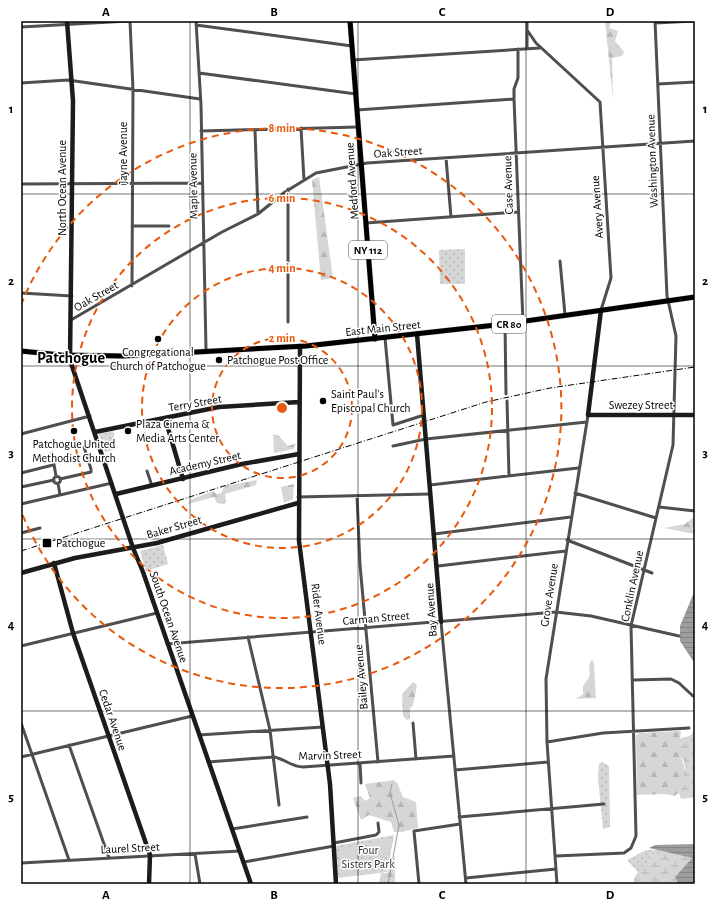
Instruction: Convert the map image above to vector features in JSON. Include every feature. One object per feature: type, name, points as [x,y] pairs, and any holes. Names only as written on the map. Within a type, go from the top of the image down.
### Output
[{"type":"main road","name":"Medford Avenue","points":[[350,21],[375,339]]},
{"type":"main road","name":"East Main Street","points":[[21,351],[70,355],[132,356],[206,350],[300,346],[523,322],[695,297]]},
{"type":"street","points":[[21,27],[67,23],[129,21]]},
{"type":"street","name":"Jayne Avenue","points":[[129,21],[133,90],[132,286]]},
{"type":"street","name":"Maple Avenue","points":[[196,21],[201,131],[206,350]]},
{"type":"street","points":[[527,21],[528,48]]},
{"type":"street","points":[[655,22],[694,21]]},
{"type":"street","name":"Washington Avenue","points":[[655,22],[668,301]]},
{"type":"street","name":"North Ocean Avenue","points":[[67,23],[71,80],[72,184],[72,296],[70,355]]},
{"type":"street","points":[[196,25],[352,46]]},
{"type":"street","points":[[527,30],[540,48]]},
{"type":"street","points":[[353,60],[540,48]]},
{"type":"street","name":"Avery Avenue","points":[[540,48],[600,102],[611,278],[601,310]]},
{"type":"street","name":"Case Avenue","points":[[518,49],[518,78],[514,89],[514,100],[523,322]]},
{"type":"street","points":[[199,73],[356,94]]},
{"type":"street","points":[[21,83],[71,80],[200,99]]},
{"type":"street","points":[[658,84],[695,82]]},
{"type":"street","points":[[357,110],[514,100]]},
{"type":"street","points":[[201,131],[358,127]]},
{"type":"street","points":[[301,128],[304,180]]},
{"type":"street","points":[[255,130],[258,214]]},
{"type":"street","name":"Oak Street","points":[[71,320],[204,243],[258,214],[288,189],[320,171],[361,164],[695,141]]},
{"type":"street","points":[[446,158],[450,216]]},
{"type":"street","points":[[21,184],[202,184]]},
{"type":"street","points":[[288,189],[288,322]]},
{"type":"street","points":[[366,223],[518,212]]},
{"type":"street","points":[[132,226],[169,226]]},
{"type":"street","points":[[560,261],[565,315]]},
{"type":"street","points":[[21,293],[72,296]]},
{"type":"street","name":"Conklin Avenue","points":[[556,856],[624,853],[631,848],[636,836],[632,626],[673,445],[676,336],[668,301]]},
{"type":"street","name":"Grove Avenue","points":[[557,884],[548,762],[546,679],[578,468],[588,415],[601,310]]},
{"type":"street","points":[[504,324],[506,394]]},
{"type":"street","name":"Bay Avenue","points":[[417,334],[430,494],[438,566],[466,884]]},
{"type":"street","points":[[385,338],[393,425],[424,415]]},
{"type":"street","name":"Rider Avenue","points":[[300,346],[298,497],[299,541],[328,766],[336,884]]},
{"type":"street","name":"South Ocean Avenue","points":[[70,355],[70,360],[133,548],[251,884]]},
{"type":"street","points":[[507,401],[509,430],[509,476]]},
{"type":"street","name":"Terry Street","points":[[95,432],[219,407],[300,402]]},
{"type":"street","name":"Swezey Street","points":[[588,415],[695,415]]},
{"type":"street","points":[[21,434],[90,416]]},
{"type":"street","points":[[165,418],[182,479]]},
{"type":"street","points":[[393,446],[426,439],[586,422]]},
{"type":"street","points":[[56,476],[60,479],[91,472],[84,447]]},
{"type":"street","points":[[52,453],[56,476],[54,480]]},
{"type":"street","name":"Academy Street","points":[[116,494],[242,464],[299,454]]},
{"type":"street","points":[[21,473],[54,465]]},
{"type":"street","points":[[430,485],[578,468]]},
{"type":"street","points":[[147,470],[152,486]]},
{"type":"street","points":[[60,479],[58,483],[60,495]]},
{"type":"street","points":[[21,487],[54,480],[58,483]]},
{"type":"street","points":[[21,504],[112,483]]},
{"type":"street","points":[[575,493],[656,518]]},
{"type":"street","points":[[298,497],[430,494]]},
{"type":"street","name":"Bailey Avenue","points":[[356,496],[360,565],[378,762]]},
{"type":"street","name":"Baker Street","points":[[21,573],[54,562],[133,548],[298,503]]},
{"type":"street","points":[[659,508],[695,511]]},
{"type":"street","points":[[434,534],[571,517]]},
{"type":"street","points":[[21,533],[40,528]]},
{"type":"street","points":[[567,540],[652,572]]},
{"type":"street","points":[[438,566],[566,551]]},
{"type":"street","name":"Cedar Avenue","points":[[54,562],[73,633],[150,855],[149,884]]},
{"type":"street","name":"Carman Street","points":[[167,644],[556,612],[591,616],[679,636]]},
{"type":"street","points":[[21,646],[157,613]]},
{"type":"street","points":[[248,637],[270,730],[279,805]]},
{"type":"street","points":[[633,680],[671,679],[679,683],[694,696]]},
{"type":"street","points":[[21,757],[192,716]]},
{"type":"street","points":[[21,723],[69,860]]},
{"type":"street","points":[[413,723],[416,759]]},
{"type":"street","points":[[199,735],[323,727]]},
{"type":"street","points":[[547,742],[633,731],[689,728]]},
{"type":"street","points":[[69,746],[109,858]]},
{"type":"street","name":"Marvin Street","points":[[208,762],[274,757],[281,758],[298,767],[454,756]]},
{"type":"street","points":[[455,770],[548,762]]},
{"type":"street","points":[[360,763],[361,783]]},
{"type":"street","points":[[459,817],[604,804]]},
{"type":"street","points":[[232,829],[306,817]]},
{"type":"street","points":[[244,862],[334,845],[376,835],[379,832],[378,823]]},
{"type":"street","points":[[419,884],[414,831],[460,824]]},
{"type":"street","name":"Laurel Street","points":[[21,863],[240,851]]},
{"type":"street","points":[[194,854],[200,884]]},
{"type":"street","points":[[466,878],[556,869]]},
{"type":"green space","points":[[605,21],[615,21],[611,23],[609,28],[618,31],[615,41],[624,52],[622,56],[612,58],[613,99]]},
{"type":"green space","points":[[319,177],[333,278],[321,280],[312,180]]},
{"type":"green space","points":[[465,249],[465,284],[440,284],[439,250]]},
{"type":"green space","points":[[113,431],[117,449],[105,452],[99,434]]},
{"type":"green space","points":[[273,434],[279,436],[288,446],[296,443],[294,449],[274,453]]},
{"type":"green space","points":[[257,480],[256,485],[225,494],[226,501],[224,504],[217,503],[214,497],[188,504],[190,500],[213,491],[217,494],[221,493],[225,486]]},
{"type":"green space","points":[[294,484],[293,499],[284,503],[281,487]]},
{"type":"green space","points":[[695,516],[695,524],[692,529],[695,530],[695,534],[664,528],[685,524]]},
{"type":"green space","points":[[163,545],[168,564],[146,571],[140,551]]},
{"type":"green space","points":[[592,659],[594,664],[596,698],[576,699],[583,694],[583,686],[590,676],[589,665]]},
{"type":"green space","points":[[413,682],[417,685],[413,706],[410,708],[410,719],[407,720],[403,716],[402,694]]},
{"type":"green space","points":[[681,731],[678,754],[683,763],[684,773],[679,793],[674,796],[666,794],[637,795],[636,735],[640,733]]},
{"type":"green space","points":[[693,732],[695,734],[695,797],[681,799],[679,793],[685,769],[684,761],[678,754],[676,745],[681,738],[690,736]]},
{"type":"green space","points":[[602,762],[609,766],[610,827],[603,829],[598,778],[599,764]]},
{"type":"green space","points":[[394,780],[397,783],[403,797],[416,802],[418,828],[402,832],[394,832],[391,822],[369,815],[361,820],[353,798],[361,796],[365,801],[370,798],[365,784]]},
{"type":"green space","name":"Four Sisters Park","points":[[394,835],[387,872],[337,878],[335,846]]},
{"type":"green space","points":[[393,840],[387,856],[381,860],[372,862],[370,845],[373,842]]},
{"type":"green space","points":[[359,846],[363,874],[342,877],[339,849]]},
{"type":"green space","points":[[646,850],[658,850],[638,872],[627,860]]},
{"type":"green space","points":[[658,850],[692,858],[675,877],[678,884],[634,884],[634,879],[639,870]]},
{"type":"green space","points":[[395,855],[395,884],[379,884],[381,873],[387,873]]},
{"type":"shaded area","points":[[695,590],[695,664],[680,641],[680,626]]},
{"type":"shaded area","points":[[695,844],[695,884],[678,884],[675,877],[692,858],[649,848],[655,845]]},
{"type":"waterway","points":[[388,884],[399,825],[390,793],[392,784]]},
{"type":"railway","points":[[21,551],[486,402],[550,388],[695,367]]},
{"type":"place","name":"Congregational Church of Patchogue","points":[[158,339]]},
{"type":"place","name":"Patchogue Post Office","points":[[219,360]]},
{"type":"place","name":"Saint Paul's Episcopal Church","points":[[323,401]]},
{"type":"place","name":"Patchogue United Methodist Church","points":[[74,431]]},
{"type":"place","name":"Plaza Cinema & Media Arts Center","points":[[128,431]]},
{"type":"place","name":"Patchogue","points":[[47,543]]},
{"type":"district","name":"Patchogue","points":[[71,357]]}]
